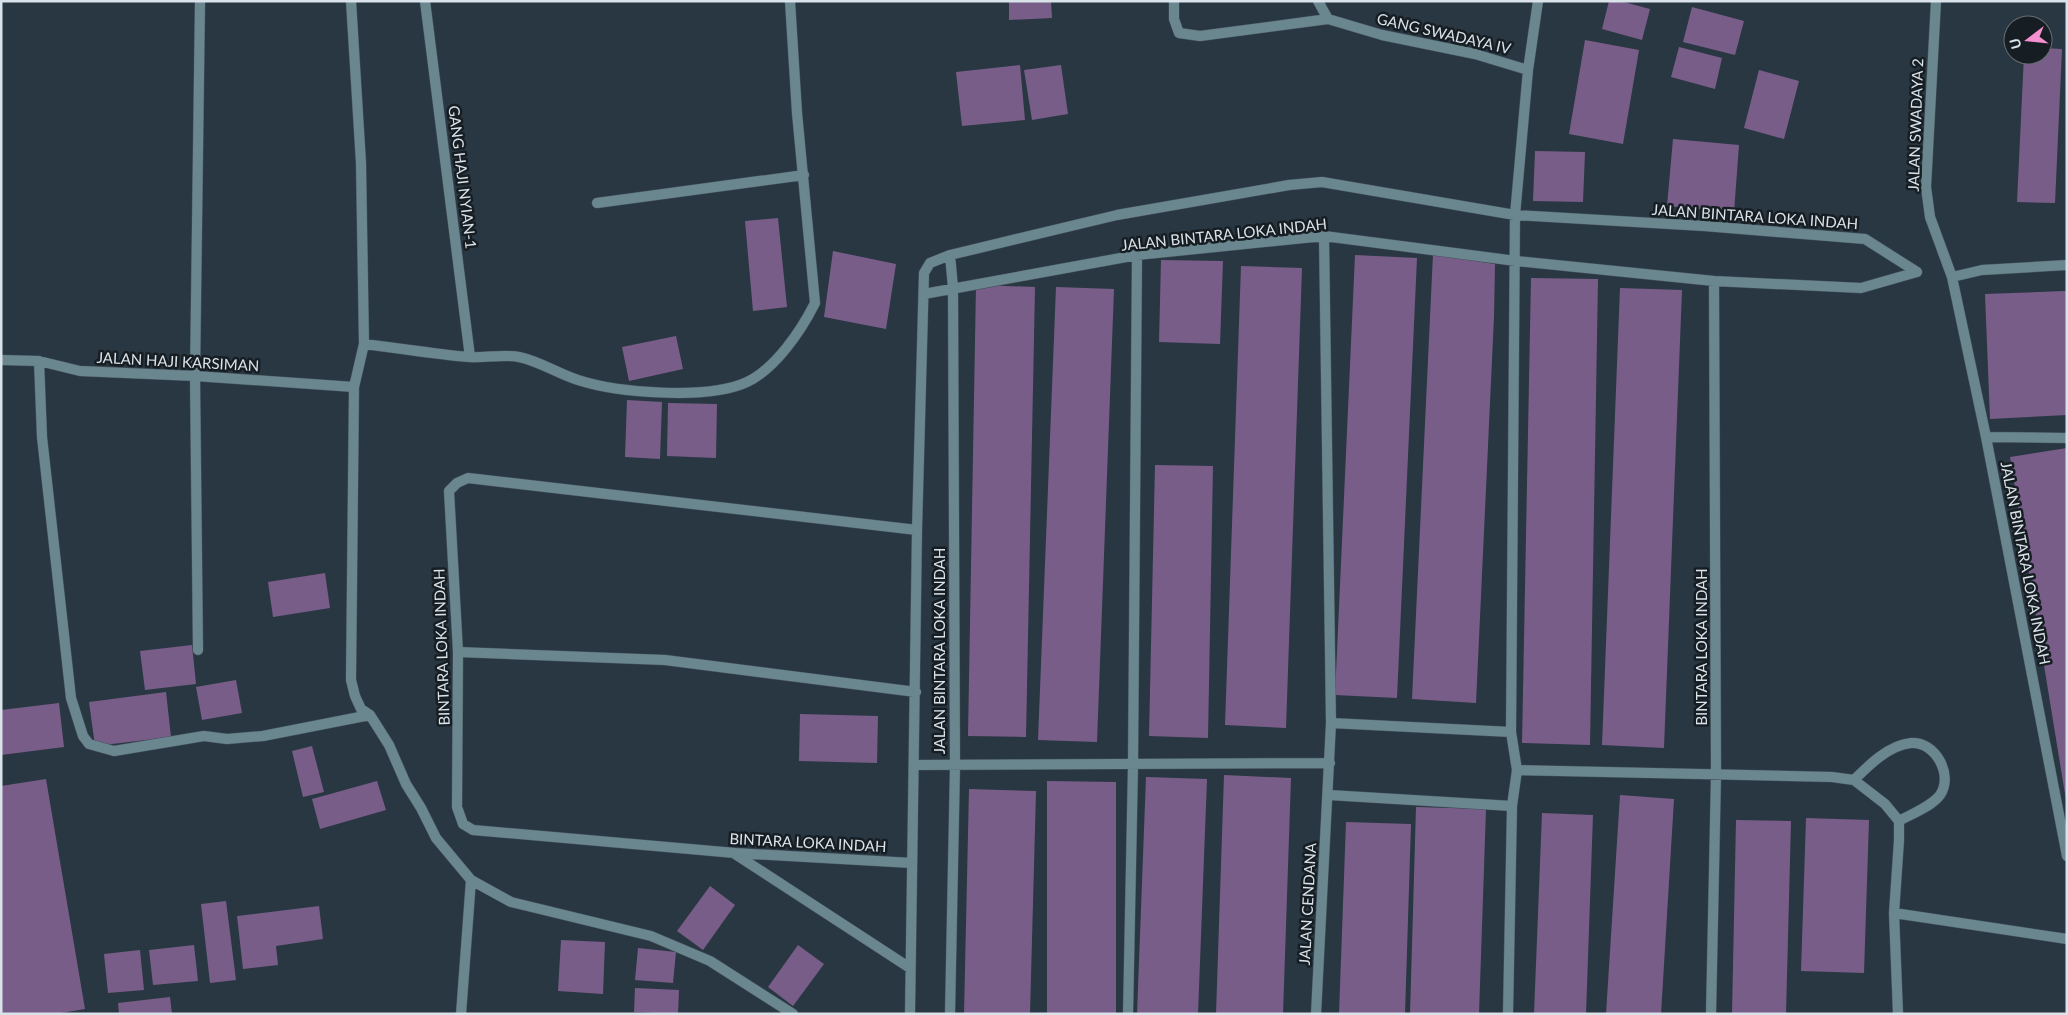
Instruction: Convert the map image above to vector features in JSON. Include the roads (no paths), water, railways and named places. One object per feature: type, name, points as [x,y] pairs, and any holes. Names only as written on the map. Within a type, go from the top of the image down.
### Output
[{"type":"street","points":[[198,650],[195,376],[200,1]]},
{"type":"street","points":[[351,1],[361,163],[364,344],[354,387],[351,680],[361,709],[370,715],[389,745],[406,784],[436,838],[471,880],[511,902],[651,936],[710,960],[793,1014]]},
{"type":"street","name":"GANG HAJI NYIAN-1","points":[[425,1],[470,357]]},
{"type":"street","points":[[364,344],[470,357],[518,357],[579,380],[653,392],[722,389],[748,382],[768,368],[804,326],[815,303],[797,113],[790,1]]},
{"type":"street","name":"GANG SWADAYA IV","points":[[1174,1],[1174,19],[1179,33],[1188,36],[1328,19],[1382,35],[1475,54],[1528,70]]},
{"type":"street","points":[[1318,1],[1328,19]]},
{"type":"street","points":[[1508,1014],[1512,806],[1517,770],[1512,732],[1515,215],[1528,70],[1538,1]]},
{"type":"street","name":"JALAN SWADAYA 2","points":[[1936,1],[1926,187],[1930,217],[1952,277]]},
{"type":"street","points":[[597,203],[804,174]]},
{"type":"street","name":"JALAN BINTARA LOKA INDAH","points":[[910,1014],[917,530],[924,294],[926,268],[933,261],[1117,215],[1307,182],[1344,184],[1515,215],[1704,226],[1866,240],[1917,272],[1861,288],[1714,281],[1516,261],[1324,236],[1137,256],[924,294]]},
{"type":"street","name":"JALAN CENDANA","points":[[1316,1014],[1329,796],[1331,723],[1324,236]]},
{"type":"street","name":"JALAN BINTARA LOKA INDAH","points":[[950,256],[953,288],[955,766],[950,1014]]},
{"type":"street","points":[[1128,1014],[1133,764],[1137,256]]},
{"type":"street","points":[[1952,277],[1982,270],[2067,265]]},
{"type":"street","name":"JALAN BINTARA LOKA INDAH","points":[[1952,277],[1986,437],[2067,856]]},
{"type":"street","name":"BINTARA LOKA INDAH","points":[[1712,1014],[1716,775],[1714,281]]},
{"type":"street","name":"JALAN HAJI KARSIMAN","points":[[1,360],[39,361],[80,371],[195,376],[354,387]]},
{"type":"street","points":[[39,361],[42,437],[71,698],[84,736],[89,744],[114,751],[204,736],[227,739],[263,736],[370,715]]},
{"type":"street","points":[[1986,437],[2067,438]]},
{"type":"street","name":"BINTARA LOKA INDAH","points":[[912,863],[735,854],[473,830],[462,824],[457,808],[458,652],[449,491],[457,483],[468,478],[917,530]]},
{"type":"street","points":[[458,652],[665,660],[916,692]]},
{"type":"street","points":[[1331,723],[1512,732]]},
{"type":"street","points":[[1854,780],[1869,765],[1896,748],[1911,743],[1925,745],[1939,757],[1946,780],[1940,795],[1923,808],[1899,821]]},
{"type":"street","points":[[914,766],[1330,763]]},
{"type":"street","points":[[1517,770],[1832,777],[1854,780],[1885,804],[1899,821],[1894,913],[1898,1014]]},
{"type":"street","points":[[1329,796],[1512,806]]},
{"type":"street","points":[[735,854],[910,968]]},
{"type":"street","points":[[461,1014],[471,880]]},
{"type":"street","points":[[1894,913],[2067,939]]}]
